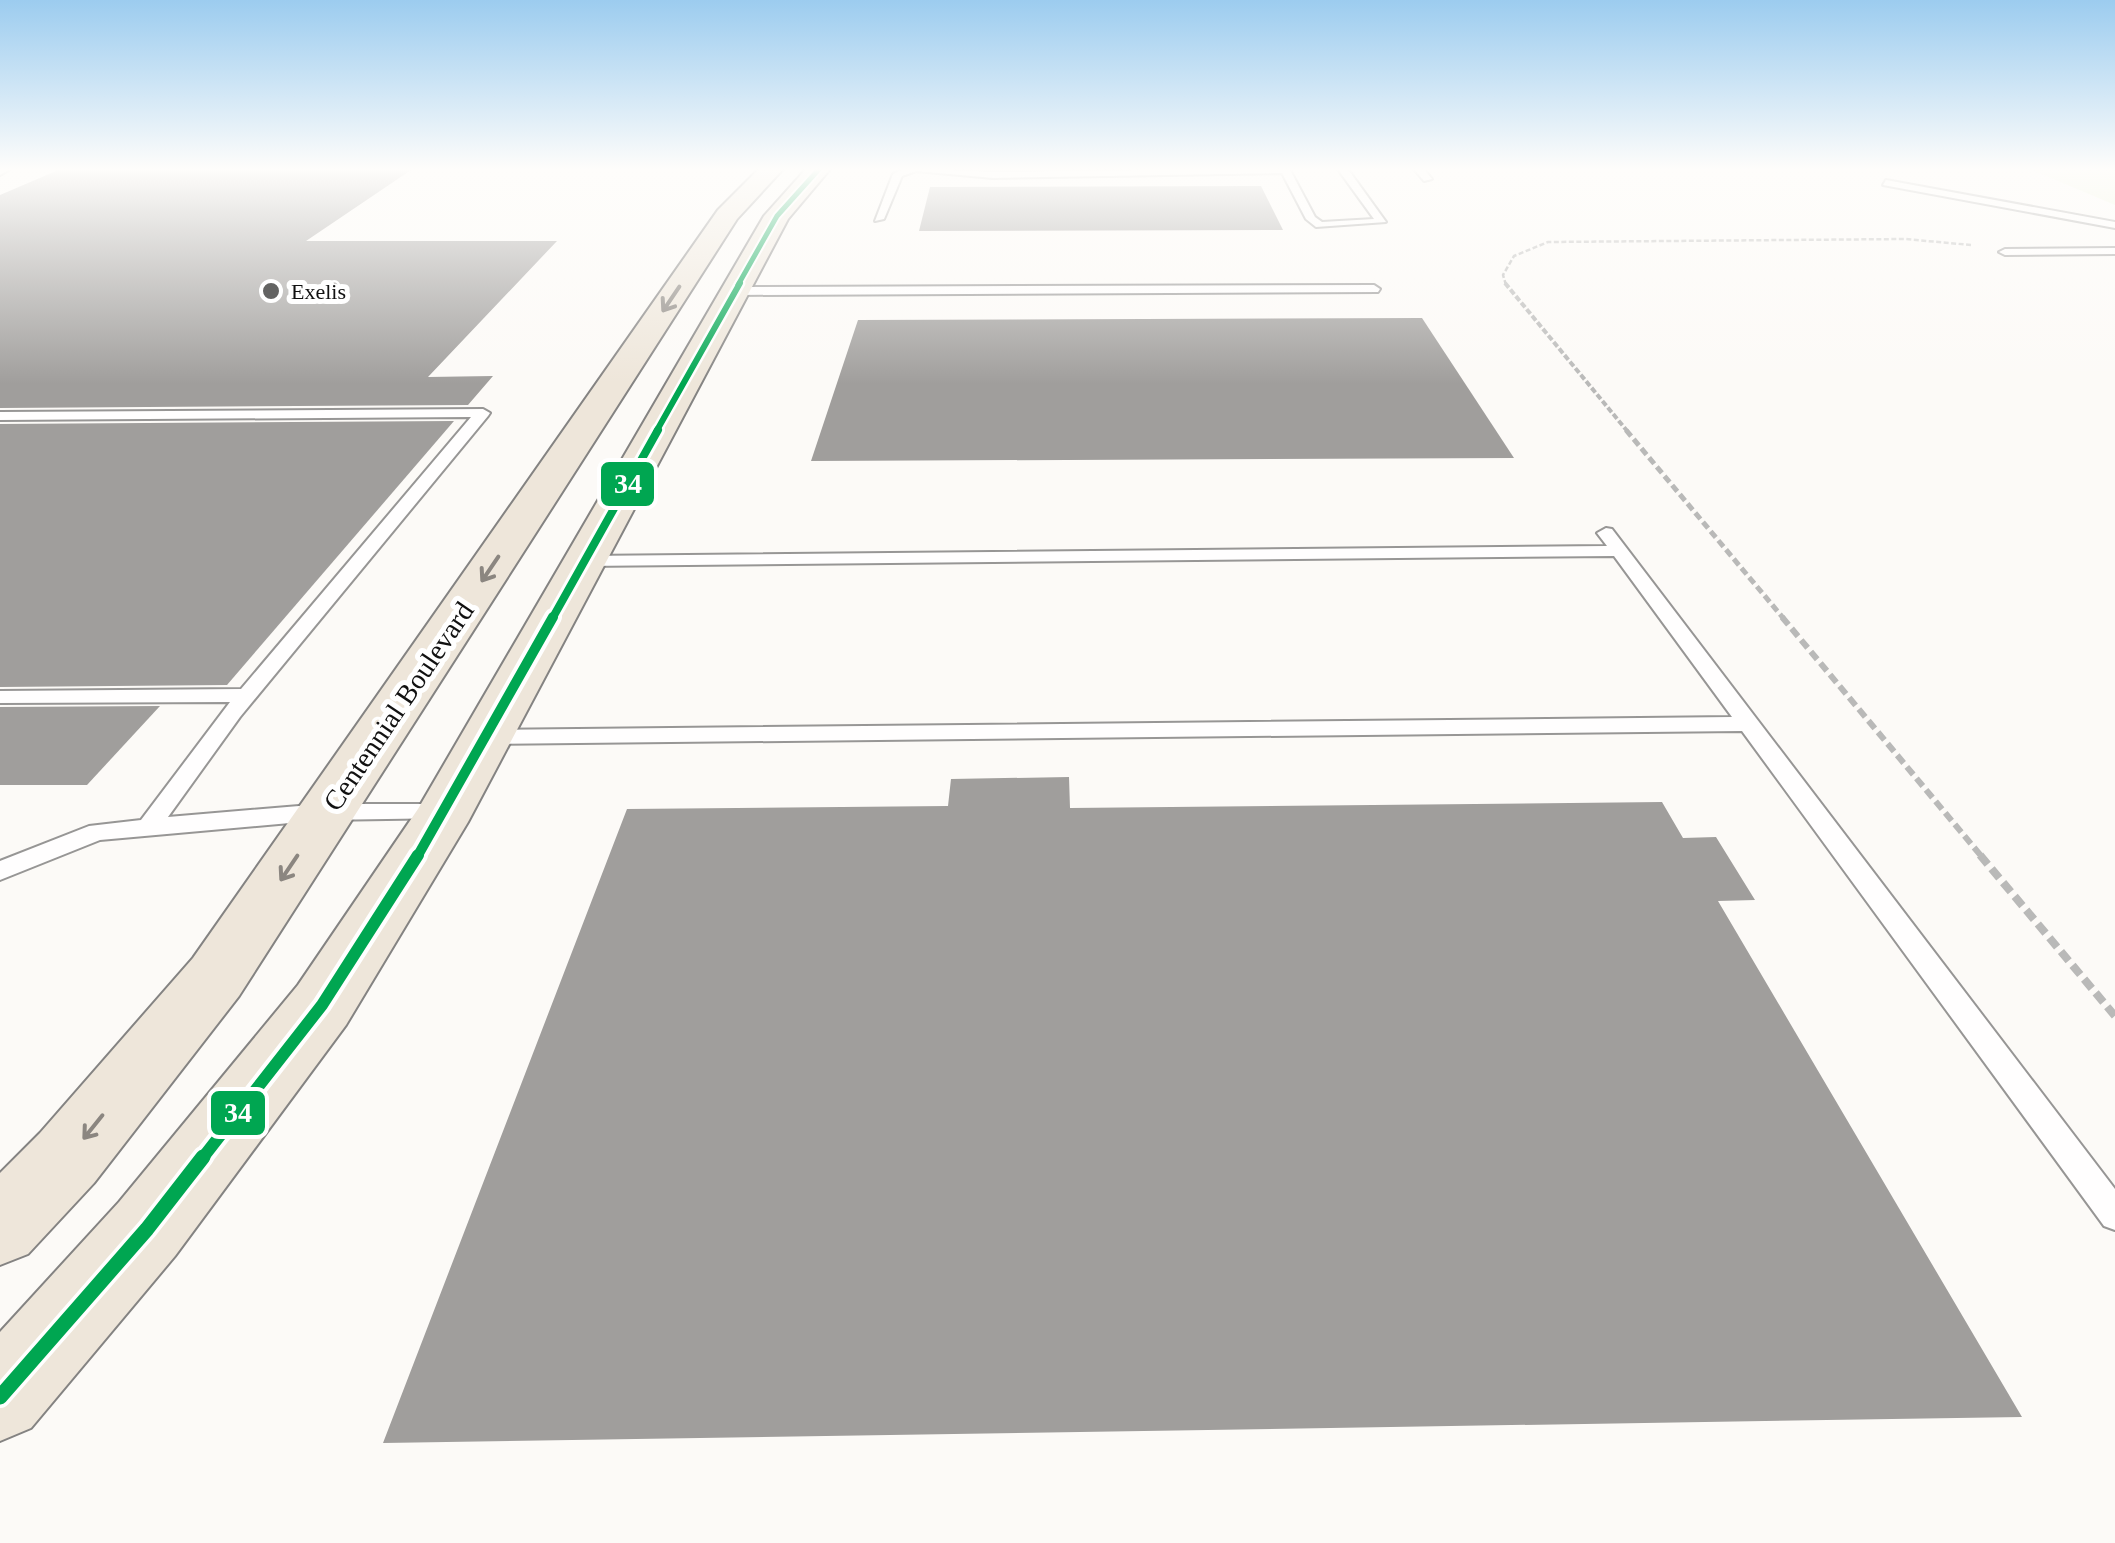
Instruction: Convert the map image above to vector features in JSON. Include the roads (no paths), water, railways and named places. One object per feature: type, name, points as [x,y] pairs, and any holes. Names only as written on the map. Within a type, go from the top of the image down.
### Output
[{"type":"main road","name":"Centennial Boulevard","points":[[0,1227],[67,1158],[216,976],[710,240]]},
{"type":"main road","points":[[0,1397],[147,1229],[322,1005],[444,812],[764,240]]},
{"type":"lane","points":[[2005,252],[2115,251]]},
{"type":"lane","points":[[736,291],[1374,288]]},
{"type":"lane","points":[[0,416],[482,412],[247,695],[148,826]]},
{"type":"lane","points":[[584,561],[1613,542],[2115,1215]]},
{"type":"lane","points":[[0,697],[247,695]]},
{"type":"lane","points":[[486,737],[1752,724]]},
{"type":"lane","points":[[0,871],[96,832],[327,812],[444,812]]},
{"type":"place","name":"Exelis","points":[[271,291]]}]
